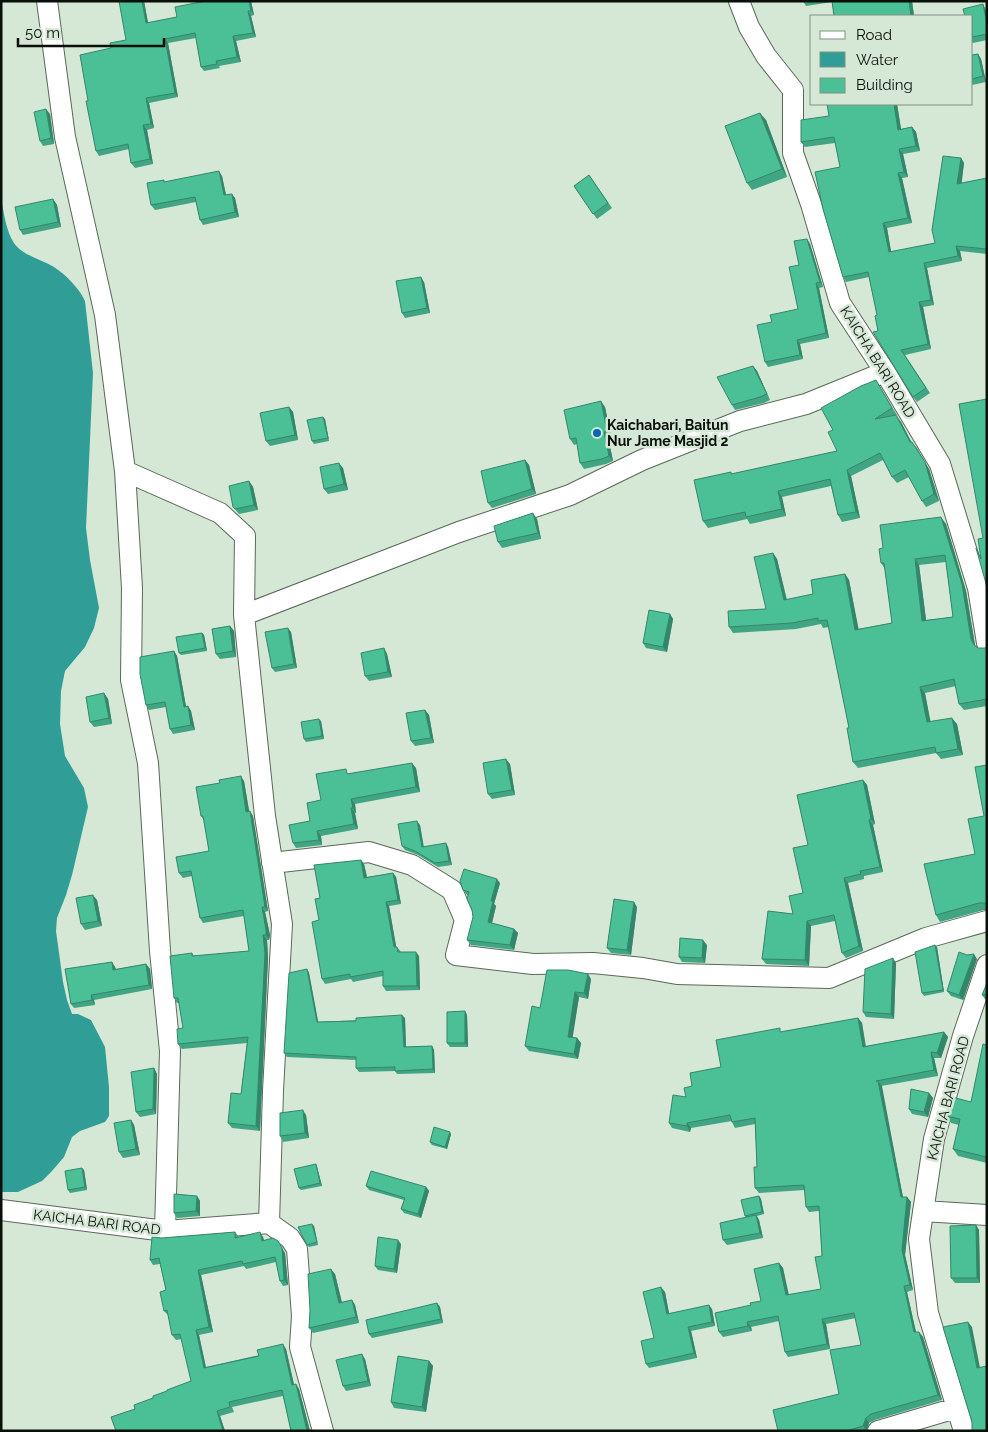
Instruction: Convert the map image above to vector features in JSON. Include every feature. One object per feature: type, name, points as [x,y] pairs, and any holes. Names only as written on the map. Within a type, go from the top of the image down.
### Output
[{"type":"street","points":[[47,1],[65,137],[105,315],[125,471],[132,588],[131,680],[148,763],[160,951],[170,1051],[165,1231]]},
{"type":"street","name":"KAICHA BARI ROAD","points":[[739,1],[749,27],[793,90],[793,153],[811,204],[840,303],[940,464],[978,588],[987,643]]},
{"type":"street","points":[[244,615],[459,532],[570,495],[642,460],[740,421],[806,404],[884,372]]},
{"type":"street","points":[[125,471],[220,513],[245,536],[244,615],[265,816],[282,924],[273,1091],[269,1223],[290,1238],[296,1249],[302,1316],[300,1348],[323,1431]]},
{"type":"street","points":[[272,863],[369,852],[412,865],[452,890],[465,920],[456,956],[533,964],[593,963],[643,968],[677,974],[829,978],[926,938],[987,921]]},
{"type":"street","name":"KAICHA BARI ROAD","points":[[964,1431],[928,1313],[918,1239],[934,1139],[963,1036],[987,965]]},
{"type":"street","name":"KAICHA BARI ROAD","points":[[1,1210],[165,1231],[269,1223]]},
{"type":"street","points":[[923,1211],[987,1215]]},
{"type":"street","points":[[878,1431],[956,1408]]},
{"type":"water","points":[[1,198],[7,227],[14,243],[22,251],[54,267],[63,274],[76,287],[85,301],[93,373],[86,528],[99,608],[94,628],[85,647],[65,671],[61,691],[60,724],[65,756],[84,788],[88,807],[72,875],[57,918],[56,931],[67,1000],[72,1014],[78,1014],[91,1020],[105,1047],[109,1087],[109,1116],[105,1122],[80,1131],[72,1137],[64,1157],[52,1171],[42,1181],[18,1192],[1,1192]]},
{"type":"building","points":[[119,1],[142,1],[146,23],[177,17],[175,7],[206,1],[249,1],[251,11],[248,11],[253,33],[233,36],[237,57],[216,61],[217,64],[201,67],[195,33],[165,39],[175,93],[146,98],[151,124],[143,125],[150,159],[131,163],[128,144],[96,151],[86,101],[88,101],[80,55],[111,48],[110,43],[126,40]]},
{"type":"building","points":[[832,1],[909,1],[911,15],[834,15]]},
{"type":"building","points":[[983,4],[987,34],[973,37],[973,15],[965,15],[963,9]]},
{"type":"building","points":[[978,54],[983,76],[973,79],[973,55]]},
{"type":"building","points":[[827,105],[894,105],[898,130],[912,127],[916,146],[899,149],[904,172],[898,173],[908,218],[883,223],[889,252],[935,243],[932,230],[943,156],[961,158],[957,184],[987,178],[987,249],[956,246],[958,256],[924,263],[931,300],[919,302],[928,344],[901,350],[926,388],[913,397],[873,332],[878,331],[875,316],[877,315],[868,272],[843,277],[823,209],[815,172],[840,167],[834,137],[801,142],[801,120],[829,116]]},
{"type":"building","points":[[46,109],[51,138],[40,141],[34,112]]},
{"type":"building","points":[[760,113],[782,169],[747,183],[725,126]]},
{"type":"building","points":[[219,171],[224,195],[232,194],[235,212],[200,220],[195,197],[151,205],[147,183],[164,180],[164,182]]},
{"type":"building","points":[[589,175],[608,203],[593,214],[574,186]]},
{"type":"building","points":[[53,199],[58,222],[20,230],[15,207]]},
{"type":"building","points":[[807,239],[820,282],[816,283],[826,333],[797,340],[800,355],[765,362],[757,325],[772,322],[770,315],[798,309],[789,267],[799,265],[794,241]]},
{"type":"building","points":[[421,277],[427,308],[402,313],[396,281]]},
{"type":"building","points":[[753,366],[767,394],[732,405],[717,377]]},
{"type":"building","points":[[876,380],[892,408],[875,419],[896,415],[910,442],[912,442],[925,462],[934,494],[922,501],[905,470],[892,477],[880,453],[847,470],[856,512],[838,515],[830,479],[778,491],[782,509],[746,517],[745,512],[703,521],[694,480],[837,451],[828,432],[833,430],[821,408]]},
{"type":"building","points":[[987,399],[987,588],[976,548],[981,559],[978,539],[983,538],[959,404]]},
{"type":"building","points":[[601,401],[607,431],[604,432],[609,456],[580,463],[576,438],[570,439],[564,410]]},
{"type":"building","points":[[289,407],[295,435],[266,441],[260,413]]},
{"type":"building","points":[[323,417],[328,438],[312,441],[307,420]]},
{"type":"building","points":[[525,460],[532,489],[488,503],[481,471]]},
{"type":"building","points":[[339,463],[344,484],[324,489],[320,467]]},
{"type":"building","points":[[249,481],[254,505],[235,509],[229,486]]},
{"type":"building","points":[[533,513],[538,533],[498,542],[494,526]]},
{"type":"building","points":[[941,517],[962,584],[971,639],[978,648],[987,647],[987,699],[959,704],[954,679],[920,687],[927,722],[952,718],[958,749],[936,753],[935,747],[853,762],[847,728],[849,728],[827,620],[818,621],[818,618],[792,623],[729,627],[728,611],[766,609],[754,557],[773,553],[784,600],[813,594],[811,580],[845,574],[855,630],[892,623],[884,563],[881,563],[879,549],[883,548],[880,525]],"holes":[[[945,555],[953,617],[922,621],[915,559]]]},
{"type":"building","points":[[649,610],[670,614],[663,647],[643,643]]},
{"type":"building","points":[[230,626],[233,651],[216,654],[212,629]]},
{"type":"building","points":[[288,628],[294,664],[272,668],[265,632]]},
{"type":"building","points":[[202,633],[205,648],[179,653],[176,637]]},
{"type":"building","points":[[384,648],[388,672],[365,676],[361,653]]},
{"type":"building","points":[[174,651],[184,707],[188,706],[191,725],[170,729],[165,702],[146,705],[140,674],[140,657]]},
{"type":"building","points":[[104,693],[109,718],[90,722],[86,697]]},
{"type":"building","points":[[425,710],[431,738],[411,741],[406,713]]},
{"type":"building","points":[[319,719],[322,736],[304,739],[301,722]]},
{"type":"building","points":[[506,759],[512,790],[488,794],[483,763]]},
{"type":"building","points":[[412,763],[416,787],[351,799],[354,824],[317,831],[319,840],[293,843],[289,825],[310,821],[307,803],[321,800],[316,774],[346,769],[347,774]]},
{"type":"building","points":[[987,765],[987,904],[979,903],[936,915],[924,864],[975,854],[968,819],[984,816],[975,767]]},
{"type":"building","points":[[241,776],[246,812],[250,811],[265,907],[262,907],[266,930],[266,935],[263,935],[265,953],[256,1126],[228,1123],[231,1093],[241,1094],[248,1037],[178,1044],[177,1029],[183,1028],[178,998],[174,998],[170,956],[192,953],[192,956],[249,951],[243,910],[200,918],[191,871],[179,873],[176,857],[209,851],[196,787],[220,783],[219,780]]},
{"type":"building","points":[[863,780],[871,819],[869,820],[880,867],[860,871],[861,874],[844,878],[859,946],[842,953],[834,915],[807,921],[805,960],[762,959],[768,911],[793,914],[789,896],[803,893],[793,848],[808,845],[797,795]]},
{"type":"building","points":[[417,821],[422,847],[446,843],[449,861],[435,863],[415,851],[402,846],[398,824]]},
{"type":"building","points":[[361,860],[364,878],[393,873],[398,900],[386,902],[394,947],[397,947],[398,952],[416,952],[417,986],[383,986],[383,971],[350,977],[350,974],[322,979],[312,922],[319,920],[315,899],[320,898],[314,865]]},
{"type":"building","points":[[464,869],[497,879],[488,922],[514,929],[510,945],[467,940],[473,917],[467,899],[469,892],[463,890],[460,881]]},
{"type":"building","points":[[93,895],[98,921],[81,924],[76,898]]},
{"type":"building","points":[[614,899],[634,902],[627,950],[607,948]]},
{"type":"building","points":[[680,938],[703,940],[702,958],[679,957]]},
{"type":"building","points":[[935,945],[943,990],[922,993],[915,952]]},
{"type":"building","points":[[959,952],[967,955],[974,954],[959,995],[947,991]]},
{"type":"building","points":[[893,958],[891,1014],[863,1012],[865,969]]},
{"type":"building","points":[[112,962],[113,970],[146,964],[149,985],[91,995],[92,1000],[71,1004],[65,969]]},
{"type":"building","points":[[307,969],[317,1022],[356,1021],[356,1018],[402,1015],[404,1047],[432,1046],[433,1069],[395,1071],[395,1067],[356,1068],[356,1057],[284,1053],[289,973]]},
{"type":"building","points":[[547,970],[568,970],[588,974],[584,993],[575,992],[568,1037],[577,1038],[574,1054],[525,1046],[532,1006],[540,1008]]},
{"type":"building","points":[[987,983],[987,994],[982,995]]},
{"type":"building","points":[[465,1011],[465,1043],[447,1043],[447,1012]]},
{"type":"building","points":[[858,1018],[863,1047],[944,1032],[937,1053],[931,1052],[934,1070],[876,1081],[878,1081],[901,1197],[907,1197],[902,1250],[910,1285],[904,1286],[914,1332],[919,1332],[938,1395],[871,1414],[866,1418],[863,1426],[846,1431],[778,1431],[773,1410],[839,1394],[830,1350],[861,1345],[854,1313],[822,1319],[827,1344],[785,1352],[778,1316],[747,1322],[748,1326],[719,1332],[715,1313],[761,1301],[754,1269],[779,1263],[786,1295],[821,1289],[815,1257],[822,1256],[819,1206],[806,1207],[804,1185],[755,1188],[754,1167],[757,1167],[755,1118],[732,1122],[730,1115],[687,1123],[687,1126],[669,1123],[673,1095],[686,1097],[684,1088],[692,1086],[690,1073],[721,1067],[716,1040],[780,1028],[780,1032]]},
{"type":"building","points":[[983,1044],[987,1045],[987,1157],[953,1149],[960,1119],[946,1116],[952,1097],[971,1102]]},
{"type":"building","points":[[154,1068],[153,1109],[136,1112],[131,1072]]},
{"type":"building","points":[[911,1089],[929,1093],[924,1112],[909,1109]]},
{"type":"building","points":[[303,1110],[305,1133],[280,1136],[280,1113]]},
{"type":"building","points":[[131,1120],[136,1149],[119,1152],[114,1123]]},
{"type":"building","points":[[434,1127],[450,1132],[445,1147],[430,1142]]},
{"type":"building","points":[[316,1164],[320,1183],[299,1188],[294,1169]]},
{"type":"building","points":[[82,1168],[85,1187],[68,1190],[65,1171]]},
{"type":"building","points":[[371,1171],[426,1187],[418,1214],[401,1209],[405,1198],[366,1186]]},
{"type":"building","points":[[174,1194],[197,1196],[196,1211],[174,1213]]},
{"type":"building","points":[[759,1196],[762,1212],[745,1216],[741,1200]]},
{"type":"building","points":[[756,1215],[760,1233],[723,1240],[720,1223]]},
{"type":"building","points":[[312,1224],[317,1242],[307,1245],[298,1227]]},
{"type":"building","points":[[976,1225],[977,1278],[951,1278],[950,1226]]},
{"type":"building","points":[[235,1232],[235,1238],[260,1232],[262,1241],[273,1238],[278,1241],[282,1248],[284,1280],[280,1281],[275,1257],[243,1264],[242,1261],[198,1270],[209,1327],[196,1330],[204,1368],[259,1356],[257,1350],[283,1344],[292,1385],[296,1384],[307,1431],[291,1431],[282,1390],[229,1402],[230,1407],[217,1411],[223,1431],[116,1431],[111,1417],[135,1409],[134,1405],[191,1381],[180,1334],[172,1335],[167,1310],[164,1311],[160,1292],[166,1290],[159,1258],[150,1260],[152,1237],[162,1238]]},
{"type":"building","points":[[378,1237],[398,1240],[394,1269],[375,1266]]},
{"type":"building","points":[[331,1269],[339,1303],[352,1300],[356,1317],[309,1328],[308,1274]]},
{"type":"building","points":[[661,1287],[667,1314],[709,1305],[712,1322],[688,1327],[694,1353],[646,1364],[641,1341],[654,1338],[643,1292]]},
{"type":"building","points":[[437,1303],[441,1319],[369,1334],[366,1320]]},
{"type":"building","points":[[968,1322],[977,1368],[987,1366],[987,1431],[972,1431],[972,1422],[943,1327]]},
{"type":"building","points":[[362,1354],[368,1381],[343,1386],[336,1360]]},
{"type":"building","points":[[398,1356],[429,1361],[422,1407],[391,1402]]},
{"type":"place","name":"Kaichabari, Baitun Nur Jame Masjid 2","points":[[597,433]]}]
